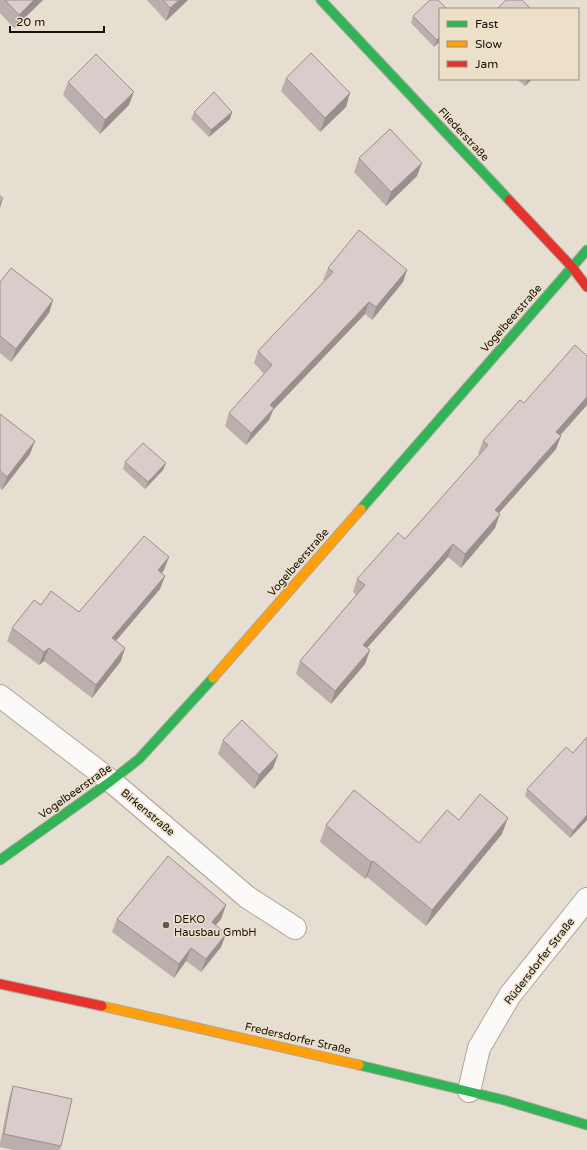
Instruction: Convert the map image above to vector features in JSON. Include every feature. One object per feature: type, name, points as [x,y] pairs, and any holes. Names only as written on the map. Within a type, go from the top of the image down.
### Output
[{"type":"street","name":"Fliederstraße","points":[[321,0],[572,267],[587,287]]},
{"type":"street","name":"Vogelbeerstraße","points":[[0,860],[111,781],[139,759],[211,680],[587,250]]},
{"type":"street","name":"Birkenstraße","points":[[0,696],[111,781],[247,897],[295,928]]},
{"type":"street","name":"Rüdersdorfer Straße","points":[[469,1091],[479,1048],[510,995],[587,899]]},
{"type":"street","name":"Fredersdorfer Straße","points":[[0,984],[127,1011],[469,1091],[557,1115],[587,1125]]},
{"type":"building","points":[[5,0],[34,0],[19,15]]},
{"type":"building","points":[[163,0],[179,0],[170,8]]},
{"type":"building","points":[[430,0],[438,0],[446,8],[439,8],[439,38],[437,40],[413,16]]},
{"type":"building","points":[[506,0],[522,0],[530,8],[498,8]]},
{"type":"building","points":[[311,53],[350,93],[325,118],[286,78]]},
{"type":"building","points":[[96,54],[134,92],[105,120],[68,82]]},
{"type":"building","points":[[214,92],[232,112],[211,130],[194,112]]},
{"type":"building","points":[[390,129],[422,163],[391,192],[359,158]]},
{"type":"building","points":[[0,196],[3,198],[0,203]]},
{"type":"building","points":[[359,230],[407,270],[376,307],[369,302],[270,405],[274,408],[251,433],[229,413],[272,365],[258,351],[333,272],[328,268]]},
{"type":"building","points":[[11,268],[53,300],[16,349],[0,336],[0,282]]},
{"type":"building","points":[[575,345],[587,356],[587,397],[556,432],[561,436],[495,510],[500,514],[465,554],[453,544],[363,645],[370,650],[335,691],[300,661],[365,585],[357,579],[398,533],[405,539],[488,445],[483,441],[520,400],[524,403]]},
{"type":"building","points":[[0,414],[35,441],[7,477],[0,471]]},
{"type":"building","points":[[143,443],[166,463],[148,482],[125,462]]},
{"type":"building","points":[[144,536],[169,557],[158,570],[165,576],[112,638],[125,648],[96,685],[49,648],[44,652],[12,628],[34,600],[41,605],[51,591],[79,612]]},
{"type":"building","points":[[242,720],[278,755],[259,775],[223,740]]},
{"type":"building","points":[[587,737],[587,815],[573,831],[527,789],[566,747],[573,753]]},
{"type":"building","points":[[354,790],[419,843],[447,810],[459,820],[480,794],[508,818],[432,910],[373,861],[371,862],[326,825]]},
{"type":"building","name":"DEKO Hausbau GmbH","points":[[168,856],[226,905],[212,922],[226,934],[206,959],[191,948],[179,964],[117,919]]},
{"type":"building","points":[[13,1086],[72,1099],[61,1146],[4,1134]]},
{"type":"traffic: fast","points":[[321,0],[509,200]]},
{"type":"traffic: fast","points":[[361,509],[587,250]]},
{"type":"traffic: fast","points":[[0,860],[111,781],[139,759],[213,678]]},
{"type":"traffic: fast","points":[[359,1065],[504,1100],[587,1125]]},
{"type":"traffic: slow","points":[[213,678],[361,509]]},
{"type":"traffic: slow","points":[[102,1006],[359,1065]]},
{"type":"traffic: jam","points":[[509,200],[572,267],[587,287]]},
{"type":"traffic: jam","points":[[0,984],[102,1006]]},
{"type":"place","name":"DEKO Hausbau GmbH","points":[[166,925]]}]
